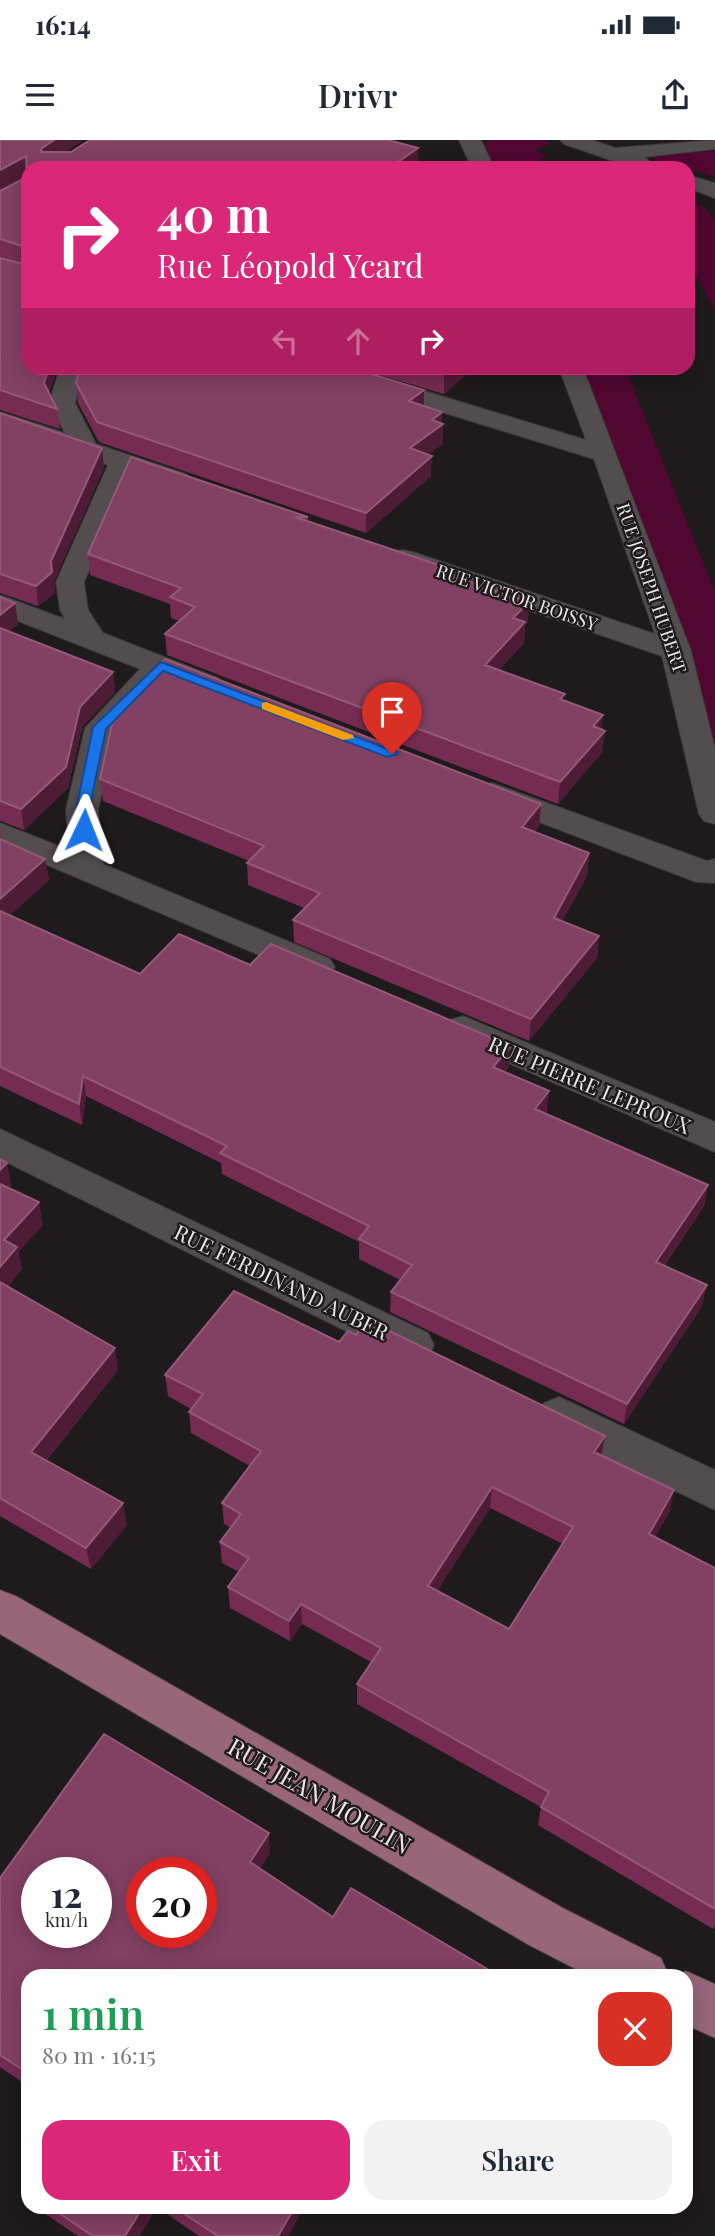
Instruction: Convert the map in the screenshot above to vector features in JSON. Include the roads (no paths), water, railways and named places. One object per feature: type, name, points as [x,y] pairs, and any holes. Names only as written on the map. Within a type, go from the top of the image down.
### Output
[{"type":"main road","name":"RUE JEAN MOULIN","points":[[0,1610],[545,1926],[629,1969]]},
{"type":"street","points":[[470,140],[480,161]]},
{"type":"street","points":[[571,140],[635,161]]},
{"type":"street","points":[[617,154],[703,142]]},
{"type":"street","points":[[695,184],[715,191]]},
{"type":"street","points":[[70,375],[62,403],[86,449]]},
{"type":"street","points":[[347,375],[606,454]]},
{"type":"street","name":"RUE JOSEPH HUBERT","points":[[573,375],[606,454],[676,651],[715,814]]},
{"type":"street","points":[[0,420],[201,489]]},
{"type":"street","points":[[92,640],[75,610],[70,582],[123,462]]},
{"type":"street","name":"RUE VICTOR BOISSY","points":[[383,551],[676,651]]},
{"type":"street","points":[[0,604],[238,695]]},
{"type":"street","points":[[87,869],[82,810],[100,727],[161,666]]},
{"type":"street","points":[[469,784],[674,863],[708,874],[715,870]]},
{"type":"street","points":[[0,833],[347,980]]},
{"type":"street","name":"RUE PIERRE LEPROUX","points":[[436,1018],[715,1138]]},
{"type":"street","name":"RUE FERDINAND AUBER","points":[[0,1143],[444,1360]]},
{"type":"street","points":[[530,1402],[715,1491]]}]
